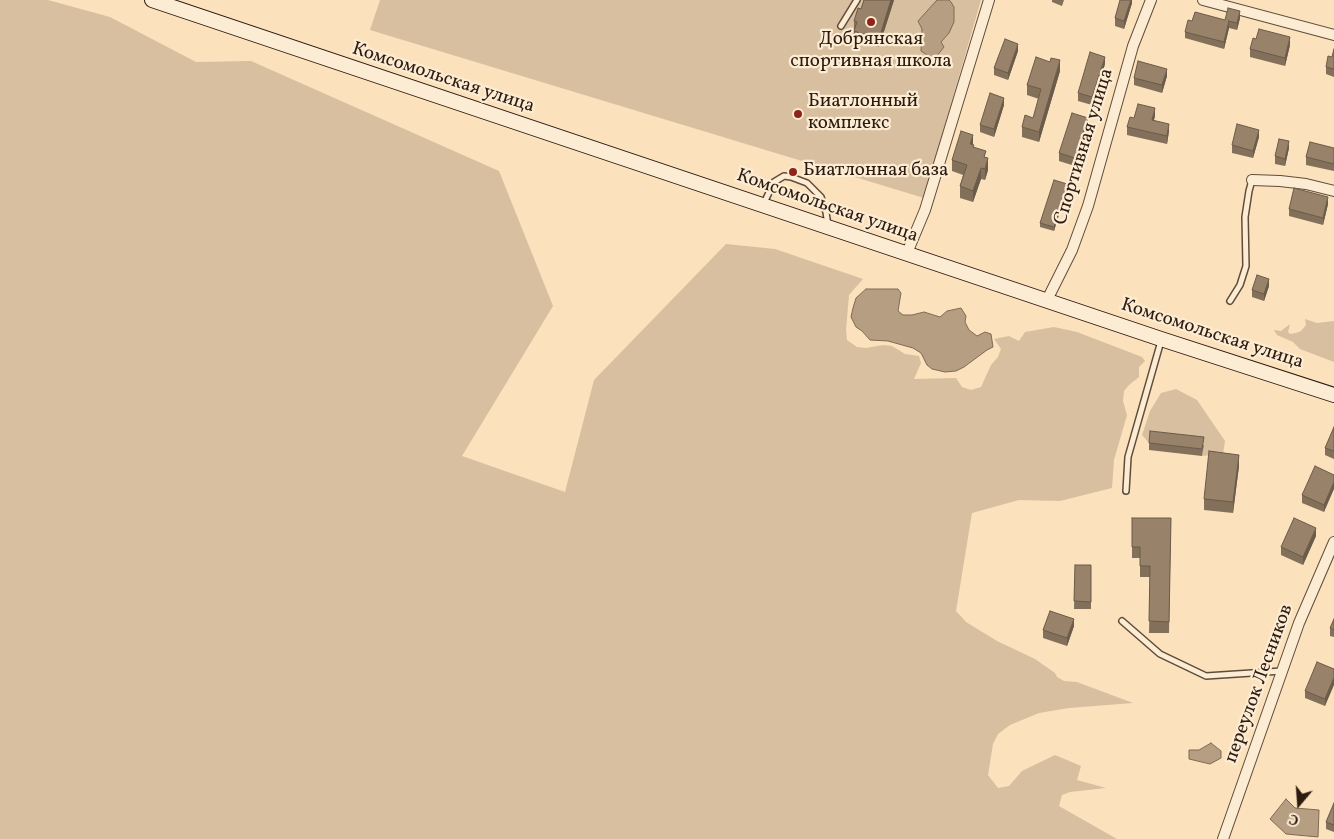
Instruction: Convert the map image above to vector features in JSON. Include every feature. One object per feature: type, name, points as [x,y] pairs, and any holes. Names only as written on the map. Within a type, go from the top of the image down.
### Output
[{"type":"main road","name":"Комсомольская улица","points":[[152,0],[907,254],[1334,395]]},
{"type":"street","points":[[907,254],[925,210],[989,0]]},
{"type":"street","name":"Спортивная улица","points":[[1047,300],[1072,250],[1088,206],[1133,46],[1151,0]]},
{"type":"street","points":[[1203,0],[1230,3],[1334,35]]},
{"type":"street","points":[[1252,180],[1306,184],[1334,191]]},
{"type":"street","name":"переулок Лесников","points":[[1223,839],[1299,623],[1334,542]]},
{"type":"lane","points":[[841,26],[857,0]]},
{"type":"lane","points":[[763,205],[774,182],[784,176],[807,183],[821,197],[828,227]]},
{"type":"lane","points":[[1230,301],[1242,280],[1246,266],[1245,217],[1252,180]]},
{"type":"lane","points":[[1126,491],[1128,457],[1161,338]]},
{"type":"lane","points":[[1122,621],[1160,654],[1206,676],[1283,671]]},
{"type":"shaded area","points":[[0,0],[48,0],[110,17],[196,62],[251,61],[499,171],[553,306],[462,456],[565,492],[594,380],[726,244],[775,249],[863,279],[849,295],[847,340],[857,347],[892,346],[905,354],[919,356],[921,363],[914,379],[956,378],[962,387],[971,390],[981,387],[1001,349],[994,339],[1009,336],[1019,341],[1025,332],[1054,327],[1077,332],[1142,357],[1145,361],[1139,367],[1139,377],[1124,391],[1123,401],[1127,415],[1114,460],[1112,488],[1060,501],[1019,500],[972,513],[956,611],[966,622],[997,641],[1035,659],[1064,681],[1077,682],[1133,703],[1069,708],[1039,713],[1010,725],[998,734],[993,744],[988,775],[998,788],[1009,786],[1022,771],[1055,755],[1081,766],[1077,780],[1106,788],[1070,792],[1062,795],[1059,806],[1117,839],[0,839]]},
{"type":"shaded area","name":"Биатлонный комплекс","points":[[380,0],[981,0],[924,198],[370,30]]},
{"type":"shaded area","points":[[937,0],[949,0],[951,2],[954,7],[954,22],[949,33],[941,42],[944,47],[936,57],[932,58],[921,51],[922,29],[918,21]]},
{"type":"shaded area","points":[[866,289],[898,289],[901,293],[898,311],[903,315],[924,312],[940,317],[947,311],[961,308],[966,316],[965,322],[969,330],[977,336],[985,332],[991,334],[993,347],[956,371],[945,372],[932,369],[927,365],[921,353],[913,348],[888,341],[870,340],[856,327],[851,317],[853,308],[856,298]]},
{"type":"shaded area","points":[[1305,319],[1317,323],[1334,321],[1334,362],[1300,349],[1293,342],[1277,335],[1274,330],[1281,331],[1290,324],[1288,332],[1290,334],[1296,333],[1301,331],[1306,325]]},
{"type":"shaded area","points":[[1176,389],[1197,400],[1225,441],[1223,454],[1202,456],[1204,445],[1150,444],[1142,435],[1150,411],[1161,393]]},
{"type":"shaded area","points":[[1211,743],[1221,751],[1221,758],[1210,764],[1189,759],[1189,750],[1199,750]]},
{"type":"shaded area","points":[[1286,799],[1295,808],[1319,810],[1318,837],[1286,834],[1270,819]]},
{"type":"building","name":"Добрянская спортивная школа","points":[[864,0],[891,0],[879,39],[854,31],[857,22],[854,21],[858,8],[861,9]]},
{"type":"building","points":[[1120,0],[1131,0],[1124,21],[1115,18]]},
{"type":"building","points":[[1228,8],[1240,11],[1237,23],[1229,21],[1224,42],[1185,32],[1188,20],[1192,21],[1195,12],[1225,20]]},
{"type":"building","points":[[1259,29],[1290,37],[1285,58],[1250,49],[1253,38],[1256,39]]},
{"type":"building","points":[[1005,39],[1018,44],[1008,73],[994,68]]},
{"type":"building","points":[[1334,49],[1334,69],[1326,67],[1328,56],[1332,57]]},
{"type":"building","points":[[1090,52],[1105,57],[1092,97],[1078,93]]},
{"type":"building","points":[[1036,57],[1050,62],[1051,58],[1060,60],[1039,132],[1022,127],[1025,115],[1033,118],[1041,89],[1027,85]]},
{"type":"building","points":[[1138,61],[1167,69],[1162,85],[1134,78]]},
{"type":"building","points":[[990,93],[1004,98],[994,129],[980,125]]},
{"type":"building","points":[[1138,104],[1155,108],[1152,120],[1169,124],[1167,136],[1127,127],[1130,117],[1134,118]]},
{"type":"building","points":[[1072,113],[1088,118],[1075,158],[1059,153]]},
{"type":"building","points":[[1237,124],[1259,130],[1253,151],[1232,145]]},
{"type":"building","points":[[961,131],[973,135],[970,144],[974,145],[973,147],[986,151],[984,157],[988,158],[985,169],[981,168],[973,191],[960,186],[967,165],[952,160]]},
{"type":"building","points":[[1279,139],[1289,141],[1285,159],[1275,156]]},
{"type":"building","points":[[1310,142],[1334,148],[1334,164],[1306,157]]},
{"type":"building","points":[[1054,180],[1067,184],[1054,227],[1040,223]]},
{"type":"building","points":[[1294,188],[1328,197],[1323,218],[1289,209]]},
{"type":"building","points":[[1257,275],[1269,279],[1264,294],[1252,290]]},
{"type":"building","points":[[1334,427],[1334,451],[1325,448]]},
{"type":"building","points":[[1150,431],[1204,437],[1202,449],[1149,443]]},
{"type":"building","points":[[1209,451],[1239,455],[1233,502],[1204,499]]},
{"type":"building","points":[[1315,466],[1334,475],[1334,482],[1324,505],[1302,495]]},
{"type":"building","points":[[1132,518],[1171,518],[1169,622],[1149,621],[1150,566],[1140,566],[1140,547],[1132,547]]},
{"type":"building","points":[[1294,518],[1316,528],[1303,557],[1281,547]]},
{"type":"building","points":[[1075,565],[1091,565],[1091,602],[1074,601]]},
{"type":"building","points":[[1050,611],[1074,619],[1067,638],[1043,630]]},
{"type":"building","points":[[1334,619],[1334,630],[1330,628]]},
{"type":"building","points":[[1317,662],[1334,669],[1334,677],[1325,699],[1305,691]]},
{"type":"building","points":[[1334,803],[1334,825],[1326,822]]},
{"type":"place","name":"Добрянская спортивная школа","points":[[871,22]]},
{"type":"place","name":"Биатлонный комплекс","points":[[798,114]]},
{"type":"place","name":"Биатлонная база","points":[[793,172]]}]
